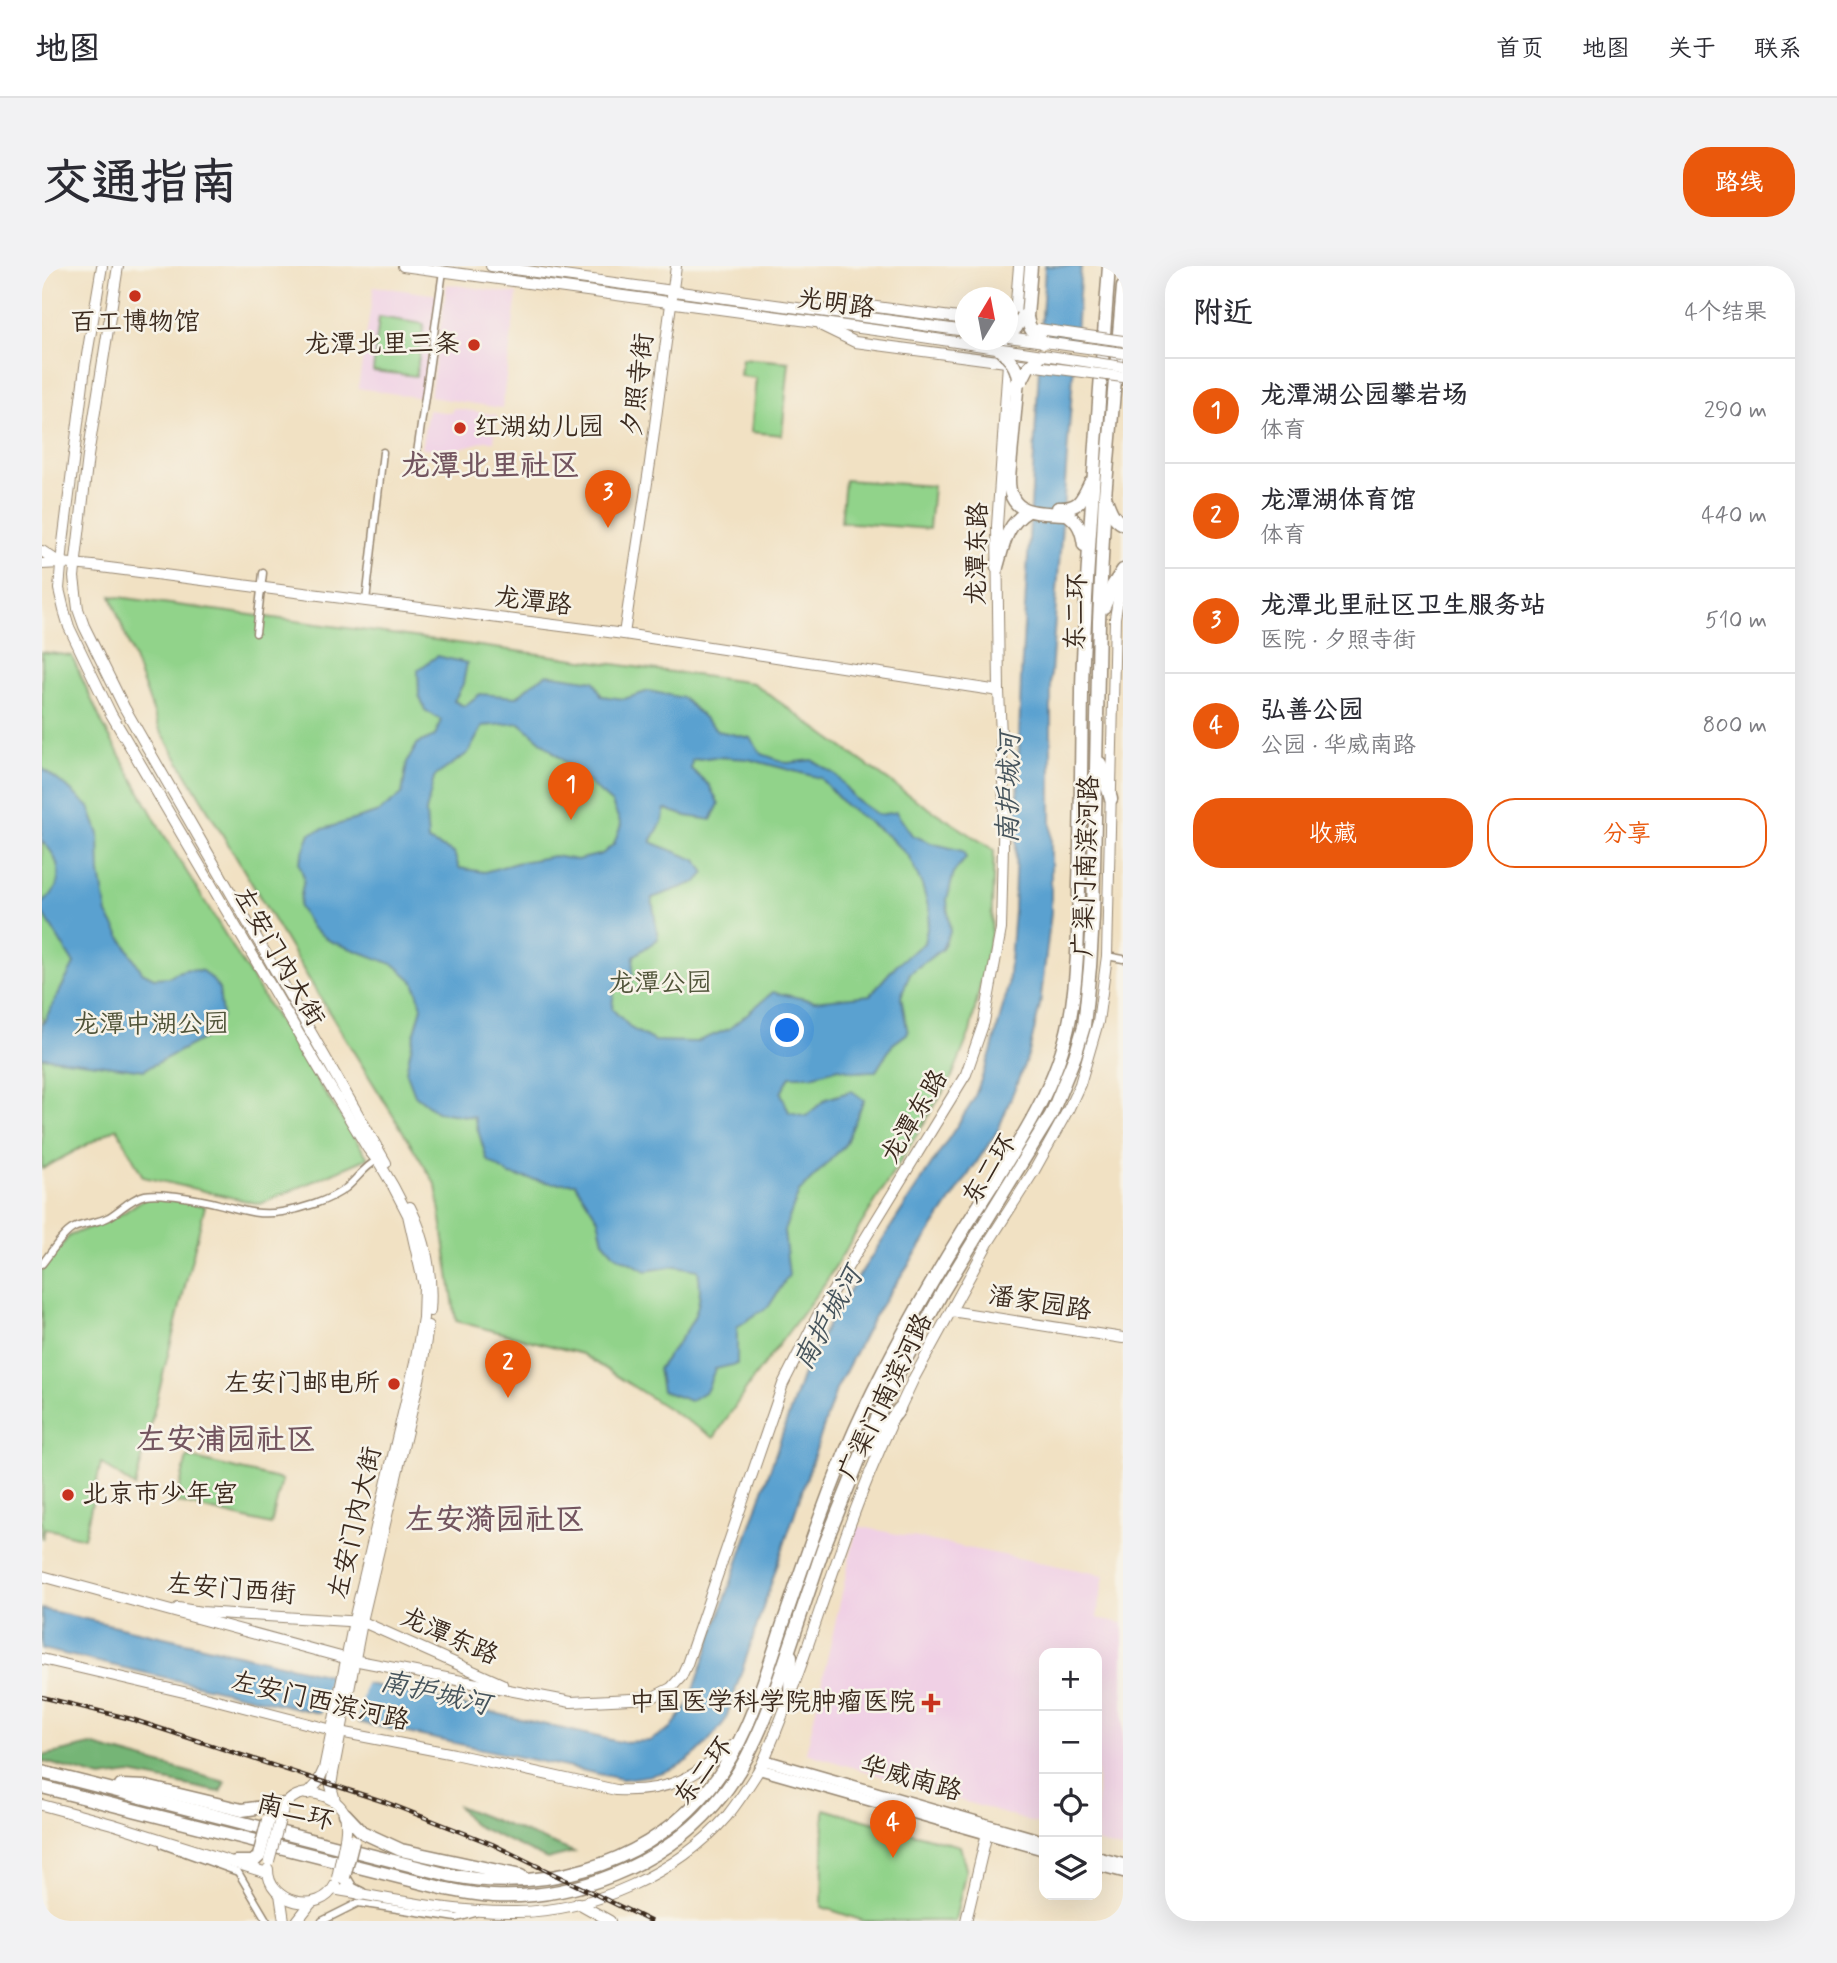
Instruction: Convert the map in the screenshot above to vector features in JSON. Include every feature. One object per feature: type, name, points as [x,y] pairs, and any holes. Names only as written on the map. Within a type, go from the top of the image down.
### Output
[{"type":"highway","points":[[1018,317],[1029,266]]},
{"type":"highway","name":"东二环","points":[[539,1880],[595,1867],[639,1847],[665,1831],[703,1796],[741,1740],[810,1544],[856,1427],[931,1283],[1038,1109],[1062,1052],[1069,1023],[1076,966],[1088,559],[1109,266]]},
{"type":"highway","name":"东二环","points":[[517,1896],[541,1894],[599,1881],[652,1857],[674,1843],[695,1824],[714,1805],[734,1778],[751,1749],[771,1703],[855,1468],[900,1370],[943,1291],[1051,1115],[1076,1056],[1084,1026],[1090,967],[1105,496],[1123,287]]},
{"type":"highway","points":[[1018,326],[1030,327],[1037,337],[1042,336]]},
{"type":"highway","points":[[1000,350],[1012,361],[1020,380],[1014,483],[1020,499],[1029,508],[1067,511],[1083,498],[1092,476]]},
{"type":"highway","points":[[1020,380],[1028,368],[1038,361]]},
{"type":"highway","points":[[1105,496],[1111,512],[1123,524]]},
{"type":"highway","points":[[997,567],[1013,523],[1029,508]]},
{"type":"highway","points":[[1067,511],[1080,526],[1088,559]]},
{"type":"highway","points":[[1099,621],[1113,585],[1123,570]]},
{"type":"highway","points":[[1097,753],[1111,799]]},
{"type":"highway","points":[[855,1468],[899,1409]]},
{"type":"highway","points":[[790,1698],[792,1643]]},
{"type":"highway","name":"南二环","points":[[42,1772],[449,1875],[494,1882],[539,1880]]},
{"type":"highway","points":[[90,1784],[146,1787],[260,1813],[273,1822],[264,1858],[235,1863]]},
{"type":"highway","name":"南二环","points":[[42,1787],[446,1889],[471,1894],[517,1896]]},
{"type":"highway","points":[[242,1810],[285,1804]]},
{"type":"highway","points":[[345,1814],[362,1832],[401,1850]]},
{"type":"highway","points":[[361,1894],[351,1889],[341,1878],[349,1840],[539,1880]]},
{"type":"main road","name":"华威南路","points":[[762,1764],[1039,1849]]},
{"type":"main road","name":"华威南路","points":[[762,1764],[1039,1841]]},
{"type":"main road","points":[[1102,1858],[1123,1864]]},
{"type":"main road","points":[[1102,1866],[1123,1872]]},
{"type":"street","name":"左安门内大街","points":[[102,266],[76,429],[61,563],[60,589],[69,627],[111,714],[320,1070],[368,1149],[379,1158]]},
{"type":"street","name":"左安门内大街","points":[[118,266],[88,456],[76,565],[75,591],[83,626],[137,731],[379,1158],[408,1215],[424,1286],[415,1363],[337,1727]]},
{"type":"street","name":"光明路","points":[[403,266],[817,317],[955,343]]},
{"type":"street","name":"光明路","points":[[491,266],[522,268],[671,297]]},
{"type":"street","name":"夕照寺街","points":[[624,634],[676,266]]},
{"type":"street","points":[[1018,287],[1019,266]]},
{"type":"street","points":[[417,453],[443,271]]},
{"type":"street","points":[[817,317],[854,304],[955,318]]},
{"type":"street","name":"光明路","points":[[817,317],[892,321],[955,330]]},
{"type":"street","points":[[817,317],[855,342],[1014,363],[1038,361],[1123,367]]},
{"type":"street","points":[[1018,327],[1042,336],[1123,353]]},
{"type":"street","points":[[1014,363],[1025,358],[1030,345],[1029,334],[1018,327]]},
{"type":"street","points":[[1042,336],[1123,341]]},
{"type":"street","name":"光明路","points":[[1000,350],[1038,361]]},
{"type":"street","points":[[1006,350],[1006,357],[1014,363]]},
{"type":"street","points":[[1038,361],[1123,377]]},
{"type":"street","name":"龙潭东路","points":[[352,1660],[571,1702],[651,1698],[671,1688],[681,1677],[783,1384],[817,1317],[966,1074],[984,1023],[1001,929],[1004,803],[996,526],[1014,363]]},
{"type":"street","points":[[366,601],[383,453]]},
{"type":"street","name":"龙潭路","points":[[42,554],[61,563]]},
{"type":"street","name":"龙潭路","points":[[42,570],[61,563]]},
{"type":"street","name":"龙潭路","points":[[42,564],[61,563],[261,587],[624,634],[999,691]]},
{"type":"street","points":[[256,633],[263,573]]},
{"type":"street","name":"广渠门南滨河路","points":[[333,1889],[480,1912],[519,1912],[604,1896],[660,1871],[684,1856],[727,1816],[762,1764],[790,1698],[847,1533],[899,1409],[988,1243],[1034,1171],[1080,1084],[1098,1022],[1107,956],[1117,688],[1115,618],[1123,585]]},
{"type":"street","points":[[1107,956],[1123,959]]},
{"type":"street","points":[[42,1264],[75,1227],[93,1224],[111,1216],[144,1195],[164,1194],[190,1198],[242,1212],[281,1212],[339,1193],[365,1167],[379,1158]]},
{"type":"street","name":"潘家园路","points":[[951,1311],[1123,1338]]},
{"type":"street","name":"左安门西街","points":[[42,1576],[352,1660]]},
{"type":"street","name":"左安门西街","points":[[146,1604],[201,1612],[359,1622]]},
{"type":"street","name":"龙潭东路","points":[[359,1622],[518,1691]]},
{"type":"street","name":"左安门西滨河路","points":[[42,1659],[615,1790],[660,1788],[684,1779],[708,1767],[741,1740]]},
{"type":"street","points":[[307,1794],[322,1776],[337,1727]]},
{"type":"street","points":[[337,1727],[331,1786],[335,1801],[345,1814],[349,1840]]},
{"type":"street","points":[[273,1822],[292,1797],[320,1795],[335,1801]]},
{"type":"street","points":[[42,1805],[113,1824],[267,1873]]},
{"type":"street","points":[[113,1824],[238,1872],[267,1921]]},
{"type":"street","points":[[966,1921],[987,1833]]},
{"type":"street","points":[[264,1858],[273,1886],[289,1900],[311,1903],[323,1898],[341,1878]]},
{"type":"street","points":[[280,1894],[284,1921]]},
{"type":"street","points":[[297,1921],[311,1903]]},
{"type":"street","points":[[322,1921],[358,1903],[457,1918],[480,1912]]},
{"type":"street","points":[[578,1903],[610,1921]]},
{"type":"shaded area","name":"龙潭北里三条","points":[[447,284],[517,294],[502,408],[430,397]]},
{"type":"shaded area","points":[[374,286],[438,295],[422,398],[358,388]]},
{"type":"shaded area","name":"红湖幼儿园","points":[[453,408],[497,415],[494,441],[453,450],[421,448],[428,410],[452,413]]},
{"type":"shaded area","name":"中国医学科学院肿瘤医院","points":[[857,1526],[1104,1575],[1097,1618],[1123,1623],[1123,1850],[1102,1844],[1102,1648],[1039,1648],[1039,1824],[806,1753]]},
{"type":"green space","points":[[379,317],[424,324],[416,376],[373,371]]},
{"type":"green space","points":[[742,358],[789,362],[782,435],[751,432],[756,378],[740,376]]},
{"type":"green space","points":[[845,480],[933,486],[929,529],[841,522]]},
{"type":"green space","name":"龙潭公园","points":[[111,596],[753,683],[910,796],[994,850],[991,935],[970,1032],[951,1079],[825,1283],[753,1379],[714,1438],[582,1354],[456,1321],[436,1185],[160,730]]},
{"type":"green space","name":"龙潭中湖公园","points":[[42,652],[72,656],[102,723],[161,830],[283,1029],[368,1158],[260,1204],[143,1177],[117,1128],[42,1169]]},
{"type":"green space","points":[[164,1197],[205,1206],[135,1487],[101,1463],[84,1538],[45,1528],[42,1539],[42,1269],[69,1236],[123,1213],[145,1198]]},
{"type":"green space","points":[[187,1457],[282,1480],[271,1525],[176,1502]]},
{"type":"green space","points":[[91,1745],[225,1782],[220,1792],[131,1774],[101,1778],[42,1761],[42,1756]]},
{"type":"green space","points":[[458,1806],[574,1852],[547,1859],[472,1824]]},
{"type":"green space","points":[[824,1809],[960,1846],[966,1869],[955,1921],[864,1921],[822,1907]]},
{"type":"water","points":[[1045,266],[1081,266],[1051,674],[1051,913],[1040,1005],[1029,1053],[998,1130],[873,1318],[836,1390],[725,1721],[703,1747],[681,1764],[656,1774],[622,1779],[375,1726],[42,1649],[42,1609],[620,1742],[649,1741],[671,1728],[689,1704],[802,1377],[830,1320],[973,1101],[992,1050],[1008,986],[1014,910],[1021,676]]},
{"type":"water","points":[[437,656],[467,663],[463,684],[454,701],[464,706],[480,694],[517,697],[547,674],[594,681],[602,696],[624,699],[649,691],[683,698],[718,731],[750,738],[762,754],[787,763],[812,760],[836,775],[855,799],[878,815],[896,812],[912,835],[963,851],[966,858],[954,872],[947,900],[950,932],[942,949],[910,973],[901,997],[908,1033],[893,1044],[876,1071],[856,1072],[839,1068],[812,1076],[790,1076],[781,1093],[789,1112],[806,1116],[826,1099],[852,1091],[864,1100],[845,1145],[799,1192],[784,1231],[789,1275],[769,1306],[737,1327],[737,1364],[715,1369],[707,1390],[690,1401],[662,1391],[658,1369],[691,1324],[696,1312],[700,1286],[698,1270],[676,1266],[646,1271],[615,1255],[603,1241],[598,1219],[575,1183],[551,1183],[510,1175],[487,1160],[474,1117],[437,1112],[415,1095],[406,1071],[422,1007],[414,982],[395,965],[330,941],[312,928],[299,907],[304,878],[299,863],[310,833],[379,812],[402,794],[407,762],[418,743],[435,736],[441,720],[425,710],[419,695],[418,670]],"holes":[[[520,723],[612,803],[621,825],[614,844],[602,854],[577,860],[554,856],[484,872],[459,868],[454,853],[428,841],[426,812],[434,777],[468,753],[483,726]],[[714,757],[748,759],[820,778],[845,805],[889,837],[909,857],[922,885],[930,913],[924,943],[897,964],[870,995],[814,1001],[773,992],[729,1029],[696,1042],[654,1041],[632,1029],[612,1009],[614,990],[632,981],[634,956],[658,939],[652,898],[697,882],[705,873],[696,860],[651,842],[662,822],[665,809],[711,820],[719,804],[709,785],[691,769],[692,760]]]},
{"type":"water","points":[[42,768],[89,807],[99,834],[100,873],[107,914],[142,972],[154,978],[168,977],[188,969],[202,971],[219,989],[222,1016],[214,1028],[204,1038],[144,1070],[42,1057],[42,1025],[74,964],[43,913],[42,904],[54,891],[58,870],[55,858],[42,842]]},
{"type":"pier","points":[[1038,335],[1048,339],[1079,342],[1077,367],[1036,363]]},
{"type":"pier","points":[[330,1673],[366,1681],[356,1726],[320,1717]]},
{"type":"railway","points":[[42,1697],[131,1719],[385,1802],[492,1844],[650,1921]]},
{"type":"place","name":"百工博物馆","points":[[135,296]]},
{"type":"place","name":"龙潭北里三条","points":[[474,345]]},
{"type":"place","name":"红湖幼儿园","points":[[460,428]]},
{"type":"place","name":"龙潭北里社区卫生服务站","points":[[608,528]]},
{"type":"place","name":"龙潭湖公园攀岩场","points":[[571,820]]},
{"type":"place","name":"左安门邮电所","points":[[394,1384]]},
{"type":"place","name":"龙潭湖体育馆","points":[[508,1398]]},
{"type":"place","name":"北京市少年宫","points":[[68,1495]]},
{"type":"place","name":"中国医学科学院肿瘤医院","points":[[931,1703]]},
{"type":"place","name":"弘善公园","points":[[893,1858]]},
{"type":"district","name":"龙潭北里社区","points":[[490,466]]},
{"type":"district","name":"左安浦园社区","points":[[226,1440]]},
{"type":"district","name":"左安漪园社区","points":[[495,1520]]},
{"type":"water label","name":"南护城河","points":[[1010,788]]},
{"type":"water label","name":"南护城河","points":[[829,1319]]},
{"type":"water label","name":"南护城河","points":[[435,1694]]}]
